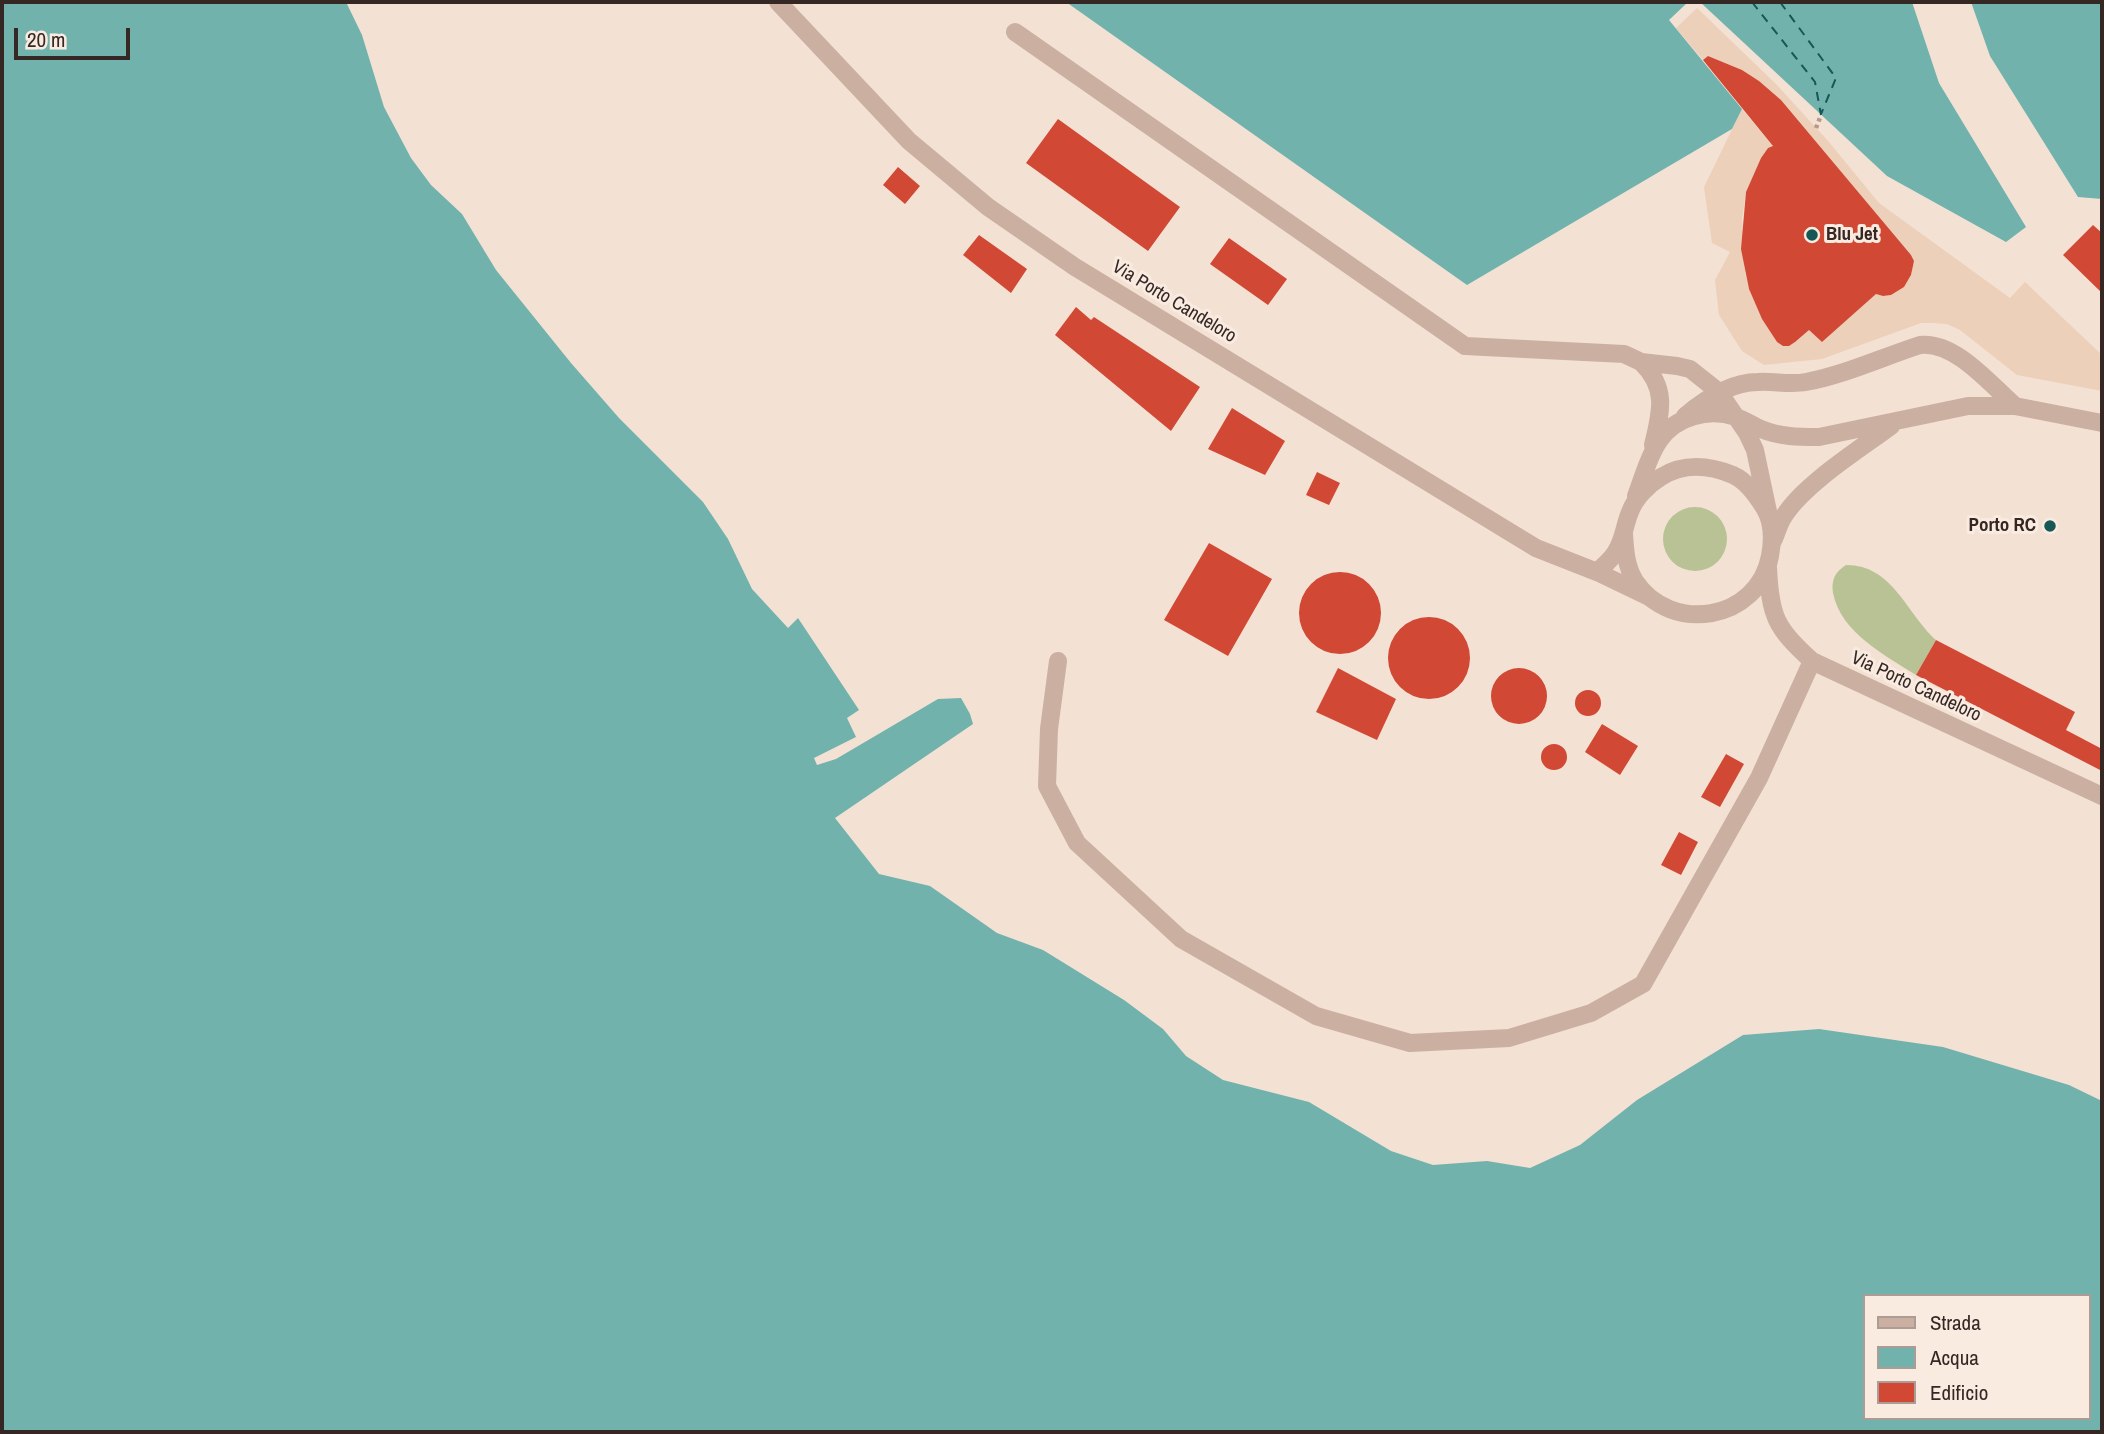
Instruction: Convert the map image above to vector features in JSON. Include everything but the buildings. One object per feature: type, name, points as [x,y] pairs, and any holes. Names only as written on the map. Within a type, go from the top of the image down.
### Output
[{"type":"street","name":"Via Porto Candeloro","points":[[778,2],[909,141],[988,207],[1076,267],[1536,548],[1597,572],[1649,597]]},
{"type":"street","points":[[1015,32],[1465,346],[1624,354],[1641,362],[1690,369],[1719,392],[1747,433],[1755,450],[1773,542]]},
{"type":"street","points":[[1597,572],[1616,552],[1660,439],[1700,403],[1719,392],[1755,381],[1803,383],[1920,345],[1931,344],[1951,350],[1961,357],[2015,406]]},
{"type":"street","points":[[1641,362],[1656,380],[1661,411],[1650,459]]},
{"type":"street","points":[[1675,424],[1694,415],[1715,413],[1735,417],[1780,435],[1819,437],[1968,405],[2015,406],[2102,423]]},
{"type":"street","points":[[1624,534],[1626,558],[1634,579],[1649,597],[1669,610],[1692,615],[1715,614],[1737,605],[1755,589],[1768,567],[1773,542],[1783,516],[1815,483],[1896,422]]},
{"type":"street","points":[[1630,512],[1642,492],[1662,476],[1686,467],[1713,467],[1737,477],[1756,494],[1769,516]]},
{"type":"street","name":"Via Porto Candeloro","points":[[1768,567],[1769,596],[1777,623],[1790,641],[1812,662],[2102,796]]},
{"type":"street","points":[[1058,662],[1049,729],[1048,786],[1077,843],[1181,939],[1316,1016],[1410,1043],[1509,1038],[1591,1013],[1643,984],[1759,778],[1812,662]]},
{"type":"path","points":[[1816,128],[1821,115]]},
{"type":"green space","points":[[1695,507],[1707,509],[1718,516],[1725,527],[1725,551],[1718,562],[1707,569],[1695,571],[1683,569],[1672,562],[1665,551],[1663,539],[1665,527],[1672,516],[1683,509]]},
{"type":"green space","points":[[1846,565],[1862,567],[1887,582],[1936,640],[1916,675],[1866,642],[1845,620],[1833,593],[1833,580]]},
{"type":"shaded area","points":[[1697,8],[1775,83],[1829,142],[1879,203],[2010,298],[2025,282],[2102,355],[2102,391],[2017,375],[1960,330],[1947,324],[1921,323],[1822,359],[1764,365],[1742,351],[1719,315],[1715,280],[1730,252],[1712,243],[1704,187],[1742,109],[1773,146],[1768,148],[1761,158],[1746,192],[1742,219],[1745,272],[1749,289],[1762,319],[1777,342],[1789,346],[1809,330],[1822,342],[1876,294],[1891,295],[1904,287],[1911,275],[1914,261],[1781,100],[1742,70],[1708,56],[1703,60],[1676,28]]},
{"type":"water","points":[[2,2],[346,2],[362,35],[384,107],[411,158],[431,185],[462,214],[496,270],[571,363],[619,418],[703,502],[728,539],[752,589],[788,628],[798,618],[859,710],[847,718],[856,737],[814,758],[817,765],[836,759],[938,699],[961,698],[973,724],[835,818],[879,874],[930,886],[997,933],[1043,950],[1124,1000],[1163,1029],[1186,1056],[1223,1080],[1309,1102],[1391,1151],[1433,1165],[1487,1161],[1530,1168],[1580,1145],[1637,1100],[1743,1035],[1819,1029],[1943,1047],[2069,1085],[2102,1101],[2102,1432],[2,1432]]},
{"type":"water","points":[[1066,2],[1688,2],[1669,20],[1742,109],[1732,129],[1467,285]]},
{"type":"water","points":[[1700,2],[1912,2],[1939,83],[2026,227],[2006,242],[1887,176]]},
{"type":"water","points":[[1971,2],[2102,2],[2102,199],[2078,197],[1990,56]]},
{"type":"ferry route","points":[[1752,2],[1815,82],[1821,115]]},
{"type":"ferry route","points":[[1780,2],[1836,78],[1821,114]]},
{"type":"place","name":"Blu Jet","points":[[1812,235]]},
{"type":"place","name":"Porto RC","points":[[2050,526]]}]
